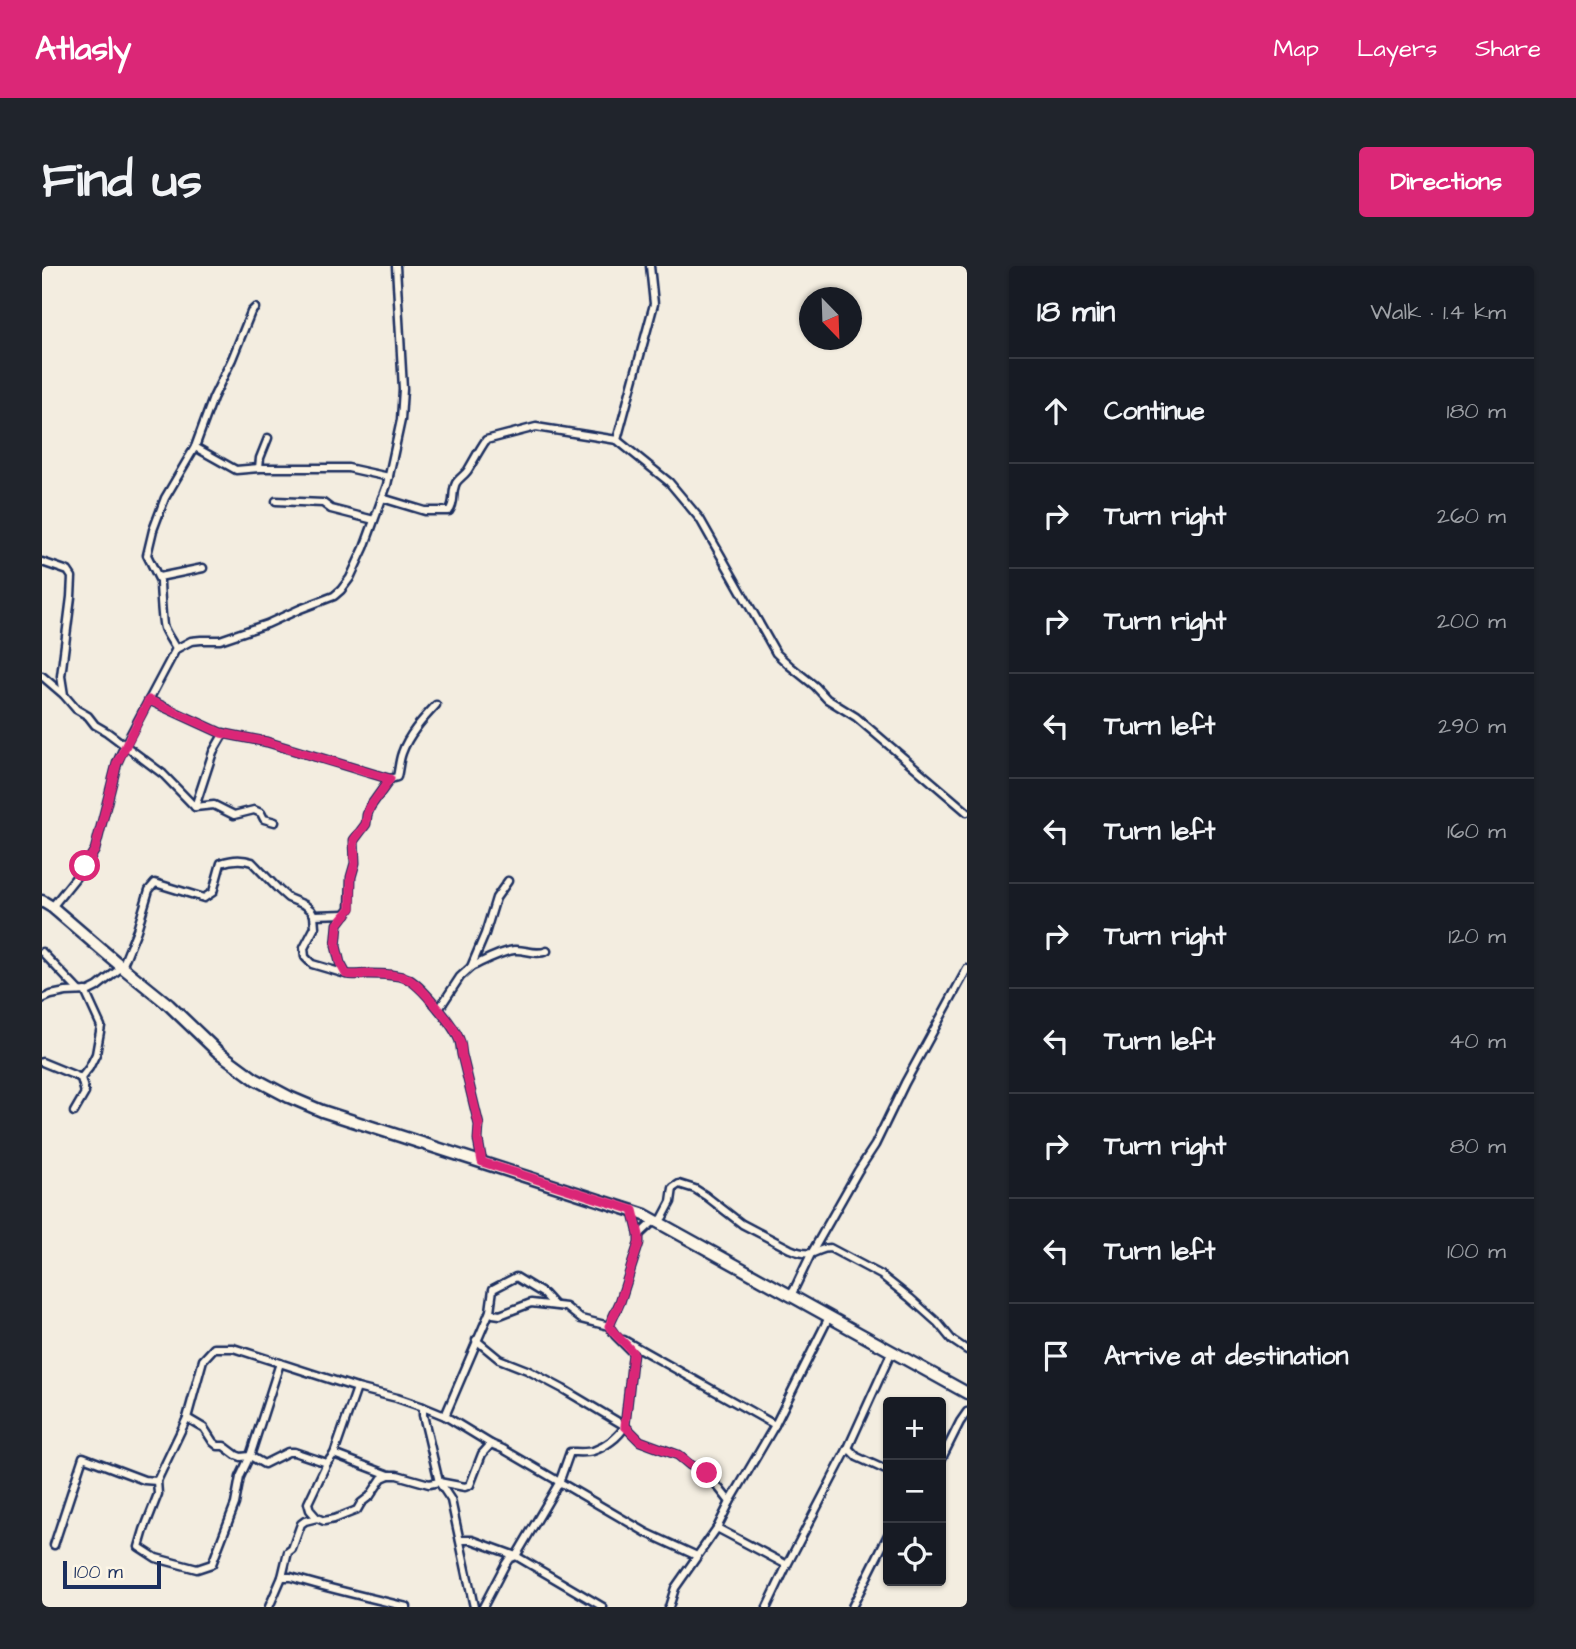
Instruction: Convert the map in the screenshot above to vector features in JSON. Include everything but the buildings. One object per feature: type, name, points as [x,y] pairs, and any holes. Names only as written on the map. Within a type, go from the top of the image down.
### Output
[{"type":"main road","points":[[42,901],[52,906],[169,1005],[218,1051],[256,1079],[278,1091],[322,1111],[633,1210],[967,1393]]},
{"type":"street","points":[[52,906],[95,850],[117,763],[176,649],[201,639],[219,640],[267,624],[334,596],[350,578],[364,548],[389,477],[401,420],[396,266]]},
{"type":"street","points":[[617,440],[654,304],[650,266]]},
{"type":"street","points":[[176,649],[163,628],[159,577],[147,555],[165,498],[195,447],[213,398],[255,308]]},
{"type":"street","points":[[382,498],[425,511],[449,511],[454,505],[457,481],[467,472],[486,440],[536,427],[617,440],[669,482],[700,519],[776,653],[816,686],[827,699],[856,717],[967,812]]},
{"type":"street","points":[[259,468],[268,438]]},
{"type":"street","points":[[195,447],[236,470],[348,468],[389,477]]},
{"type":"street","points":[[276,501],[323,503],[331,509],[374,520]]},
{"type":"street","points":[[42,562],[68,571],[72,576],[61,676],[64,695]]},
{"type":"street","points":[[159,577],[202,568]]},
{"type":"street","points":[[42,676],[95,725],[163,774],[195,807]]},
{"type":"street","points":[[149,700],[224,733],[267,742],[390,779],[397,777],[401,755],[407,743],[436,705]]},
{"type":"street","points":[[195,807],[213,752],[224,733]]},
{"type":"street","points":[[346,974],[336,946],[338,924],[351,908],[354,840],[366,824],[370,807],[390,779]]},
{"type":"street","points":[[195,807],[214,805],[234,815],[254,810],[261,813],[264,819],[275,822]]},
{"type":"street","points":[[42,999],[97,987],[122,967],[153,884],[176,888],[204,898],[213,892],[221,863],[245,859],[252,862],[288,898],[311,910],[315,927],[304,948],[305,957],[312,964],[353,976],[367,974],[404,977],[418,986],[439,1009],[461,1044],[479,1125],[478,1140],[482,1162]]},
{"type":"street","points":[[439,1009],[460,977],[471,967],[496,898],[508,881]]},
{"type":"street","points":[[314,915],[346,914]]},
{"type":"street","points":[[471,967],[506,951],[517,949],[541,954],[547,951]]},
{"type":"street","points":[[42,952],[82,991],[101,1026],[96,1054],[81,1078]]},
{"type":"street","points":[[791,1296],[811,1254],[874,1145],[967,969]]},
{"type":"street","points":[[42,1062],[81,1078]]},
{"type":"street","points":[[74,1112],[85,1093],[81,1078]]},
{"type":"street","points":[[639,1235],[657,1221],[671,1202],[673,1188],[679,1184],[695,1189],[743,1224],[797,1253],[811,1254],[830,1248],[881,1275],[938,1323],[952,1340],[967,1350]]},
{"type":"street","points":[[609,1326],[620,1302],[639,1243],[633,1210]]},
{"type":"street","points":[[445,1416],[490,1311],[493,1289],[516,1277],[544,1294],[555,1306]]},
{"type":"street","points":[[483,1607],[505,1565],[509,1559],[516,1556],[559,1483],[569,1452],[594,1450],[618,1436],[625,1426],[633,1353],[609,1326],[581,1319],[570,1308],[531,1303],[500,1315],[490,1311]]},
{"type":"street","points":[[669,1607],[675,1588],[717,1528],[775,1425],[829,1317]]},
{"type":"street","points":[[615,1335],[775,1425]]},
{"type":"street","points":[[476,1340],[499,1359],[563,1389],[625,1426],[640,1441],[678,1455],[690,1465],[707,1473],[730,1502]]},
{"type":"street","points":[[280,1363],[250,1456],[240,1478],[235,1504],[212,1564],[197,1569],[156,1558],[139,1547],[158,1494],[157,1481],[187,1418],[203,1360],[214,1348],[233,1348],[397,1398],[445,1416],[647,1533],[696,1556]]},
{"type":"street","points":[[767,1607],[848,1448],[892,1351]]},
{"type":"street","points":[[269,1607],[308,1503],[334,1454],[357,1388]]},
{"type":"street","points":[[423,1407],[439,1482],[451,1500],[474,1607]]},
{"type":"street","points":[[946,1450],[967,1412]]},
{"type":"street","points":[[187,1418],[204,1428],[218,1446],[224,1446],[241,1457],[250,1456],[264,1464],[293,1452],[327,1463]]},
{"type":"street","points":[[334,1454],[388,1475],[429,1484],[439,1482],[466,1487],[470,1485],[482,1454],[491,1444]]},
{"type":"street","points":[[848,1448],[857,1457],[883,1469]]},
{"type":"street","points":[[54,1545],[83,1457],[144,1480],[157,1481]]},
{"type":"street","points":[[308,1503],[317,1518],[324,1521],[334,1519],[357,1510],[382,1478],[388,1475]]},
{"type":"street","points":[[301,1524],[317,1518]]},
{"type":"street","points":[[717,1528],[787,1565]]},
{"type":"street","points":[[460,1541],[472,1540],[516,1556],[603,1607]]},
{"type":"street","points":[[852,1607],[883,1545]]},
{"type":"street","points":[[282,1577],[291,1577],[407,1607]]},
{"type":"route","points":[[85,866],[95,850],[117,763],[149,700],[221,733],[267,742],[390,779],[374,800],[366,824],[354,840],[351,908],[338,924],[336,946],[340,963],[346,974],[353,976],[367,974],[404,977],[418,986],[439,1009],[461,1044],[479,1125],[478,1140],[482,1162],[633,1210],[639,1243],[620,1302],[609,1326],[633,1353],[625,1426],[640,1441],[678,1455],[690,1465],[707,1473]]}]
